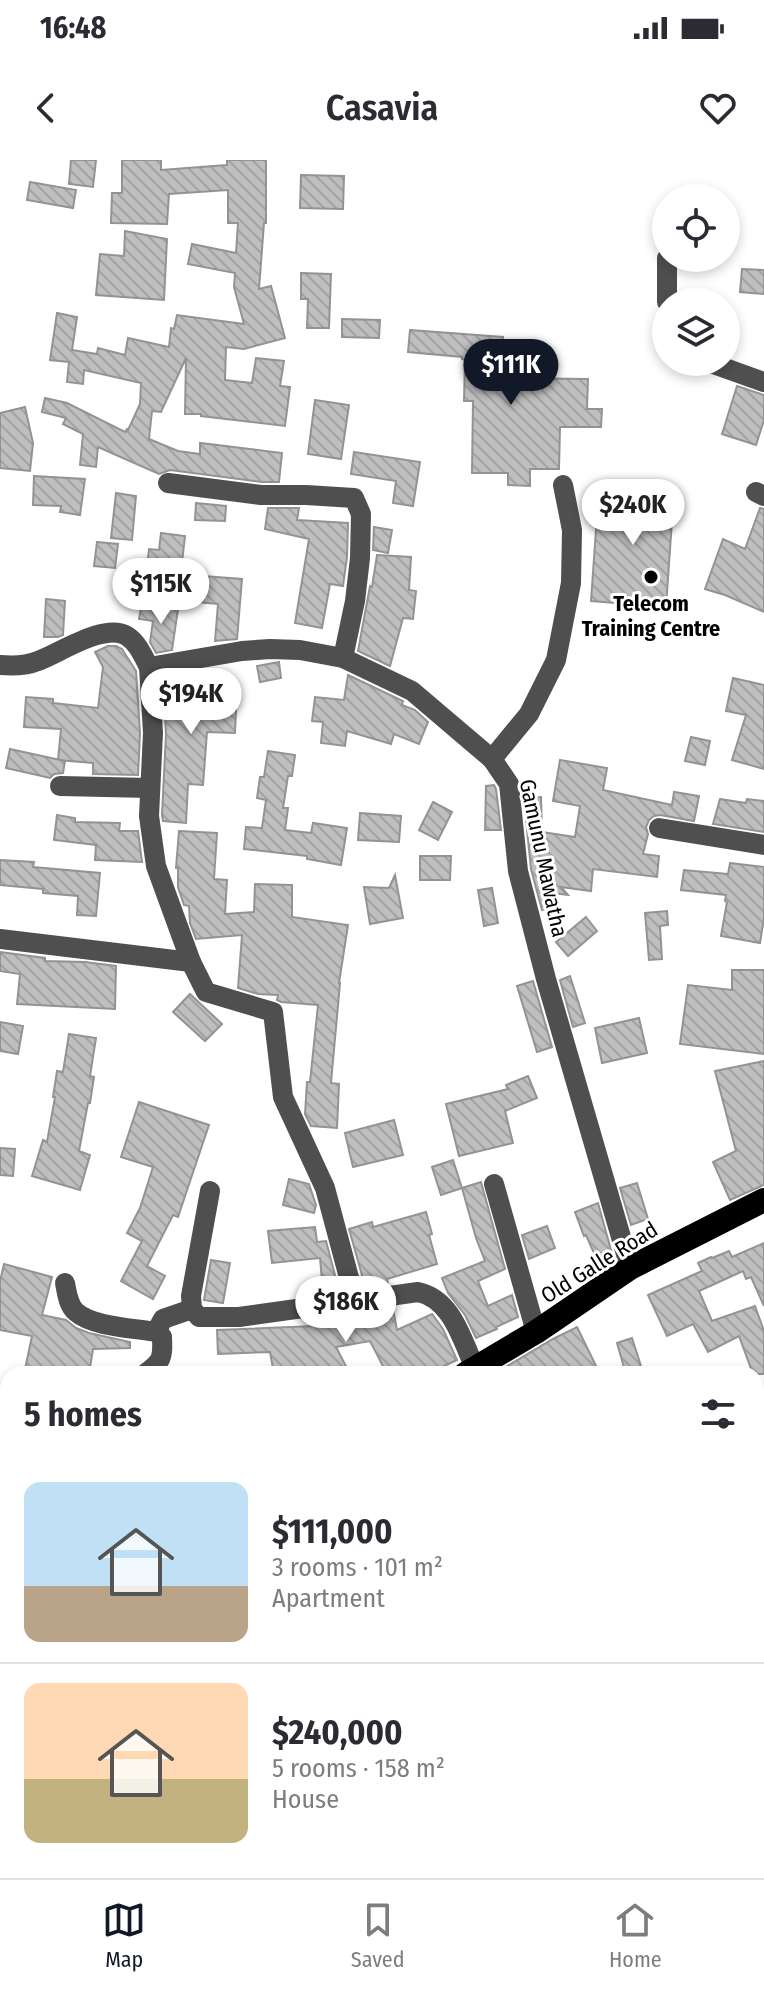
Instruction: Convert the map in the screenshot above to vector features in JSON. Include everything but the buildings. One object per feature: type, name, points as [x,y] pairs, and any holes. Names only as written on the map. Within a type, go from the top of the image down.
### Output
[{"type":"highway","name":"Old Galle Road","points":[[478,1366],[536,1332],[630,1268],[764,1200]]},
{"type":"street","points":[[740,373],[764,382]]},
{"type":"street","points":[[168,483],[261,495],[354,498],[361,514],[360,558],[343,658]]},
{"type":"street","points":[[492,759],[529,714],[556,660],[571,583],[572,530],[563,485]]},
{"type":"street","points":[[0,665],[35,663],[100,634],[117,631],[136,643],[149,667],[153,733],[149,816],[156,866],[191,962],[206,992],[273,1012],[283,1097],[325,1188],[355,1300]]},
{"type":"street","name":"Gamunu Mawatha","points":[[149,667],[270,649],[300,650],[343,658],[412,691],[492,759],[509,784],[518,871],[630,1268]]},
{"type":"street","points":[[60,786],[150,788]]},
{"type":"street","points":[[659,828],[764,845]]},
{"type":"street","points":[[0,939],[191,962]]},
{"type":"street","points":[[494,1184],[536,1332]]},
{"type":"street","points":[[210,1191],[192,1282],[192,1309],[199,1317],[239,1317],[418,1292],[435,1298],[445,1306],[468,1366]]},
{"type":"street","points":[[65,1283],[70,1304],[76,1312],[94,1322],[156,1332],[162,1337],[160,1362],[155,1366]]},
{"type":"street","points":[[156,1332],[163,1319],[192,1309]]},
{"type":"place","name":"Telecom Training Centre","points":[[651,577]]}]
